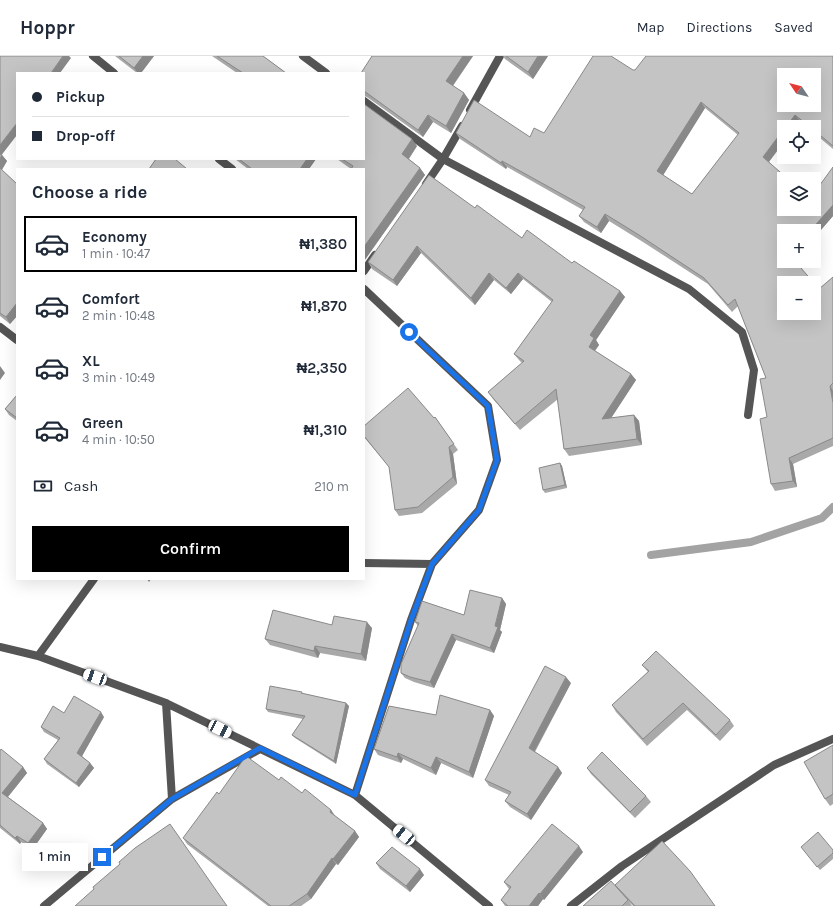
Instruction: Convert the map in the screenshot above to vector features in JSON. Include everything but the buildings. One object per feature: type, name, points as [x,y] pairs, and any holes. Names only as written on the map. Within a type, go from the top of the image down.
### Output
[{"type":"street","points":[[92,56],[113,72]]},
{"type":"street","points":[[303,56],[325,72]]},
{"type":"street","points":[[421,190],[443,159],[500,56]]},
{"type":"street","points":[[365,102],[443,159],[690,289],[742,332],[754,370],[748,415]]},
{"type":"street","points":[[221,160],[231,168]]},
{"type":"street","points":[[365,270],[382,246]]},
{"type":"street","points":[[355,795],[411,620],[432,564],[479,510],[497,460],[488,406],[365,290]]},
{"type":"street","points":[[0,327],[16,339]]},
{"type":"street","points":[[365,563],[432,564]]},
{"type":"street","points":[[38,656],[93,580]]},
{"type":"street","points":[[0,647],[38,656],[166,703],[355,795],[489,906]]},
{"type":"street","points":[[166,703],[172,799]]},
{"type":"street","points":[[571,906],[622,866],[774,765],[833,739]]},
{"type":"street","points":[[44,906],[172,799],[260,748]]},
{"type":"waterway","points":[[651,555],[751,542],[822,518],[833,507]]},
{"type":"route","points":[[102,857],[172,799],[260,748],[355,795],[411,620],[432,564],[479,510],[497,460],[488,406],[409,332]]}]
